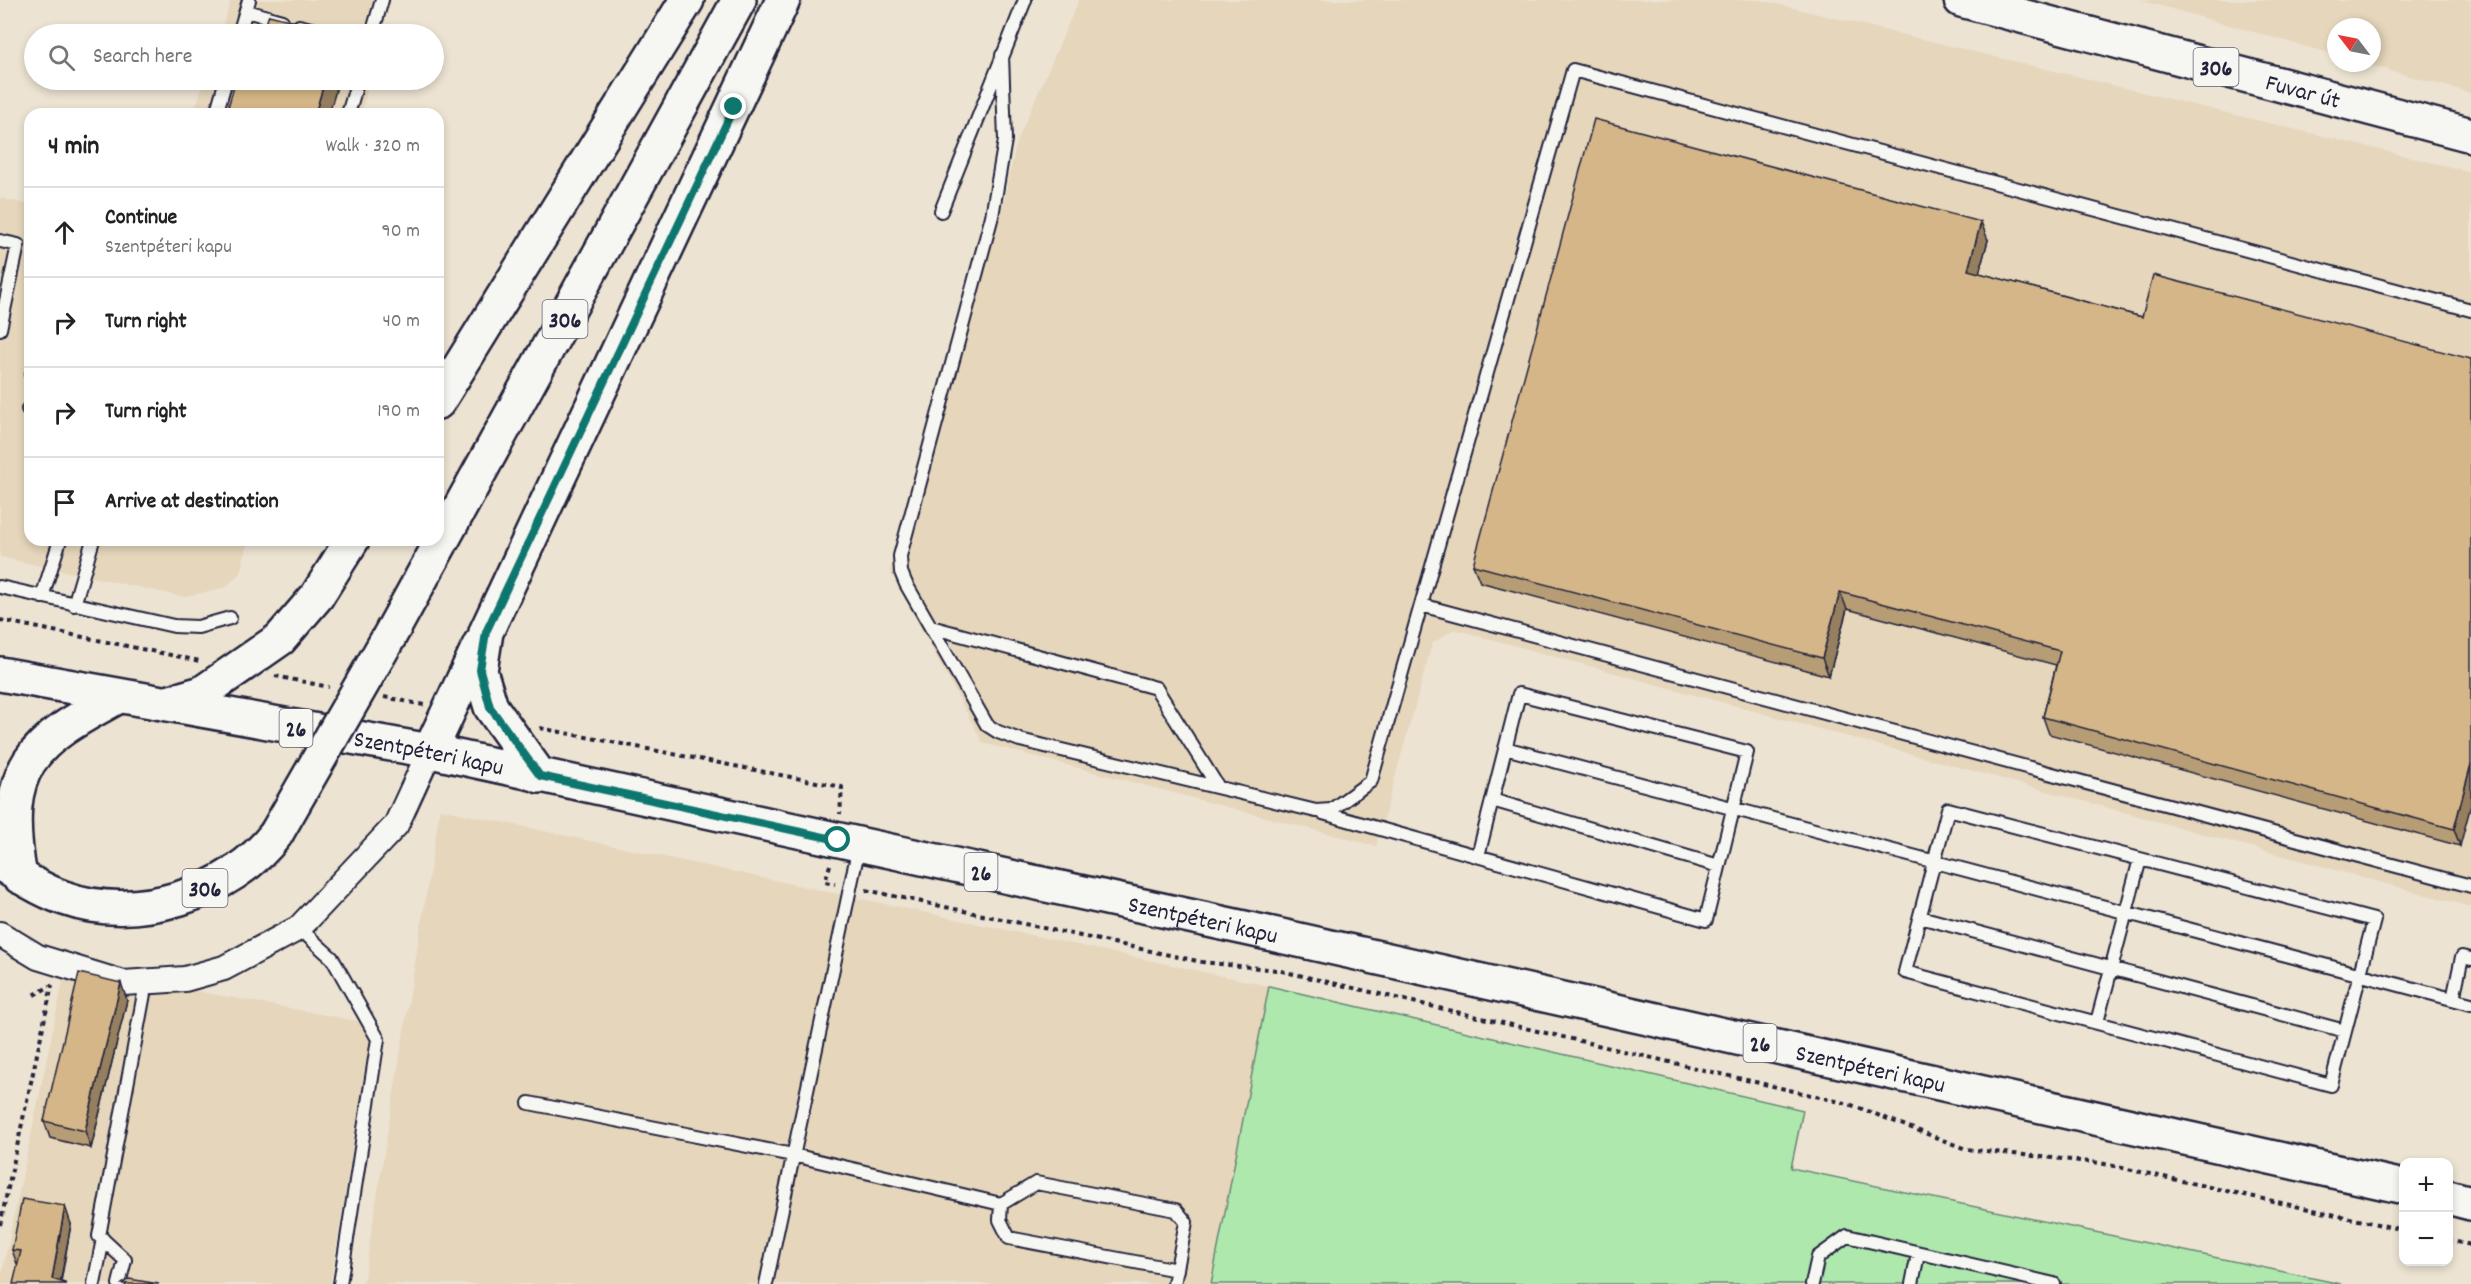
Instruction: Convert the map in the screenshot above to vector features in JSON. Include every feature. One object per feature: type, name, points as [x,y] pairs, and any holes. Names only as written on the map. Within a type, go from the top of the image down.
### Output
[{"type":"main road","points":[[444,392],[687,0]]},
{"type":"main road","name":"306","points":[[444,537],[739,0]]},
{"type":"main road","points":[[430,751],[783,0]]},
{"type":"main road","name":"Fuvar út","points":[[1961,0],[2471,135]]},
{"type":"main road","points":[[162,704],[202,693],[279,639],[317,597],[348,546]]},
{"type":"main road","name":"306","points":[[10,870],[66,899],[94,905],[160,904],[192,895],[238,872],[266,848],[276,834],[439,546]]},
{"type":"main road","points":[[486,632],[480,670],[490,707],[540,776]]},
{"type":"main road","name":"Szentpéteri kapu","points":[[0,674],[430,751],[1265,933],[2399,1186]]},
{"type":"main road","points":[[10,870],[2,830],[1,797],[11,769],[27,749],[119,696]]},
{"type":"main road","points":[[2453,1198],[2471,1203]]},
{"type":"street","points":[[0,934],[38,957],[55,974],[123,983],[146,983],[185,979],[224,968],[299,928],[396,825],[430,751]]},
{"type":"lane","points":[[375,24],[382,0]]},
{"type":"lane","points":[[941,211],[1025,0]]},
{"type":"lane","points":[[242,24],[248,6],[301,24]]},
{"type":"lane","points":[[1002,55],[1005,140],[992,216],[900,556],[901,572],[906,584],[987,725],[998,732],[1020,740],[1316,811],[1706,920],[1747,752],[1519,694],[1478,856]]},
{"type":"lane","points":[[1316,811],[1331,810],[1371,781],[1573,70],[2471,310]]},
{"type":"lane","points":[[218,108],[223,90]]},
{"type":"lane","points":[[350,108],[355,90]]},
{"type":"lane","points":[[0,241],[18,245],[0,329]]},
{"type":"lane","points":[[42,597],[58,546]]},
{"type":"lane","points":[[74,604],[91,546]]},
{"type":"lane","points":[[0,587],[174,626],[198,627],[230,618]]},
{"type":"lane","points":[[1421,605],[2471,886]]},
{"type":"lane","points":[[930,627],[1156,688],[1218,788]]},
{"type":"lane","points":[[1505,748],[2471,1004]]},
{"type":"lane","points":[[1492,800],[1719,866]]},
{"type":"lane","points":[[1948,809],[2374,920],[2331,1085],[1905,972],[1934,861],[1948,809]]},
{"type":"lane","points":[[766,1284],[859,845]]},
{"type":"lane","points":[[2097,1022],[2140,859]]},
{"type":"lane","points":[[1920,916],[2345,1031]]},
{"type":"lane","points":[[299,928],[332,958],[378,1038],[340,1284]]},
{"type":"lane","points":[[2453,999],[2462,957],[2471,959]]},
{"type":"lane","points":[[119,1284],[124,1260],[99,1236],[146,983]]},
{"type":"lane","points":[[530,1103],[794,1155],[1001,1204],[1036,1183],[1176,1210],[1186,1222],[1174,1284]]},
{"type":"lane","points":[[1001,1204],[1000,1220],[1009,1238],[1177,1270]]},
{"type":"lane","points":[[1812,1284],[1818,1257],[1847,1236],[2034,1282],[2054,1284]]},
{"type":"lane","points":[[94,1284],[104,1239]]},
{"type":"lane","points":[[1912,1284],[1918,1254]]},
{"type":"path","points":[[825,882],[1202,962],[1276,970],[1849,1104],[1966,1149],[2100,1163],[2399,1229]]},
{"type":"path","points":[[34,995],[55,974]]},
{"type":"path","points":[[0,1225],[55,974]]},
{"type":"path","points":[[2453,1241],[2471,1245]]},
{"type":"shaded area","points":[[231,0],[391,0],[384,24],[223,24]]},
{"type":"shaded area","points":[[1079,0],[1760,0],[2471,172],[2471,907],[1454,629],[1432,644],[1376,846],[983,743],[890,571],[1003,206],[1017,141]]},
{"type":"shaded area","points":[[2140,0],[2471,0],[2471,93],[2381,68],[2381,18],[2327,18],[2327,52]]},
{"type":"shaded area","points":[[201,90],[367,90],[363,108],[195,108]]},
{"type":"shaded area","points":[[0,198],[24,204],[24,546],[247,546],[240,573],[226,587],[184,597],[0,557]]},
{"type":"shaded area","points":[[440,809],[1269,986],[1211,1284],[363,1284]]},
{"type":"shaded area","points":[[66,967],[373,1024],[330,1284],[0,1284]]},
{"type":"green space","points":[[1269,986],[1803,1110],[1791,1168],[2341,1284],[1211,1284]]},
{"type":"building","points":[[269,15],[305,24],[266,24]]},
{"type":"building","points":[[233,90],[322,90],[317,108],[228,108]]},
{"type":"building","points":[[1594,119],[1981,222],[1968,270],[2142,317],[2153,275],[2471,359],[2471,764],[2454,829],[2043,717],[2060,651],[1840,592],[1822,658],[1473,565]]},
{"type":"building","points":[[79,973],[121,983],[85,1131],[44,1121]]},
{"type":"building","points":[[22,1199],[65,1206],[52,1279],[65,1284],[13,1284],[21,1251],[12,1250]]},
{"type":"building","points":[[129,1279],[159,1284],[122,1284]]},
{"type":"route","points":[[734,107],[486,632],[480,670],[490,707],[540,776],[838,840]]}]
